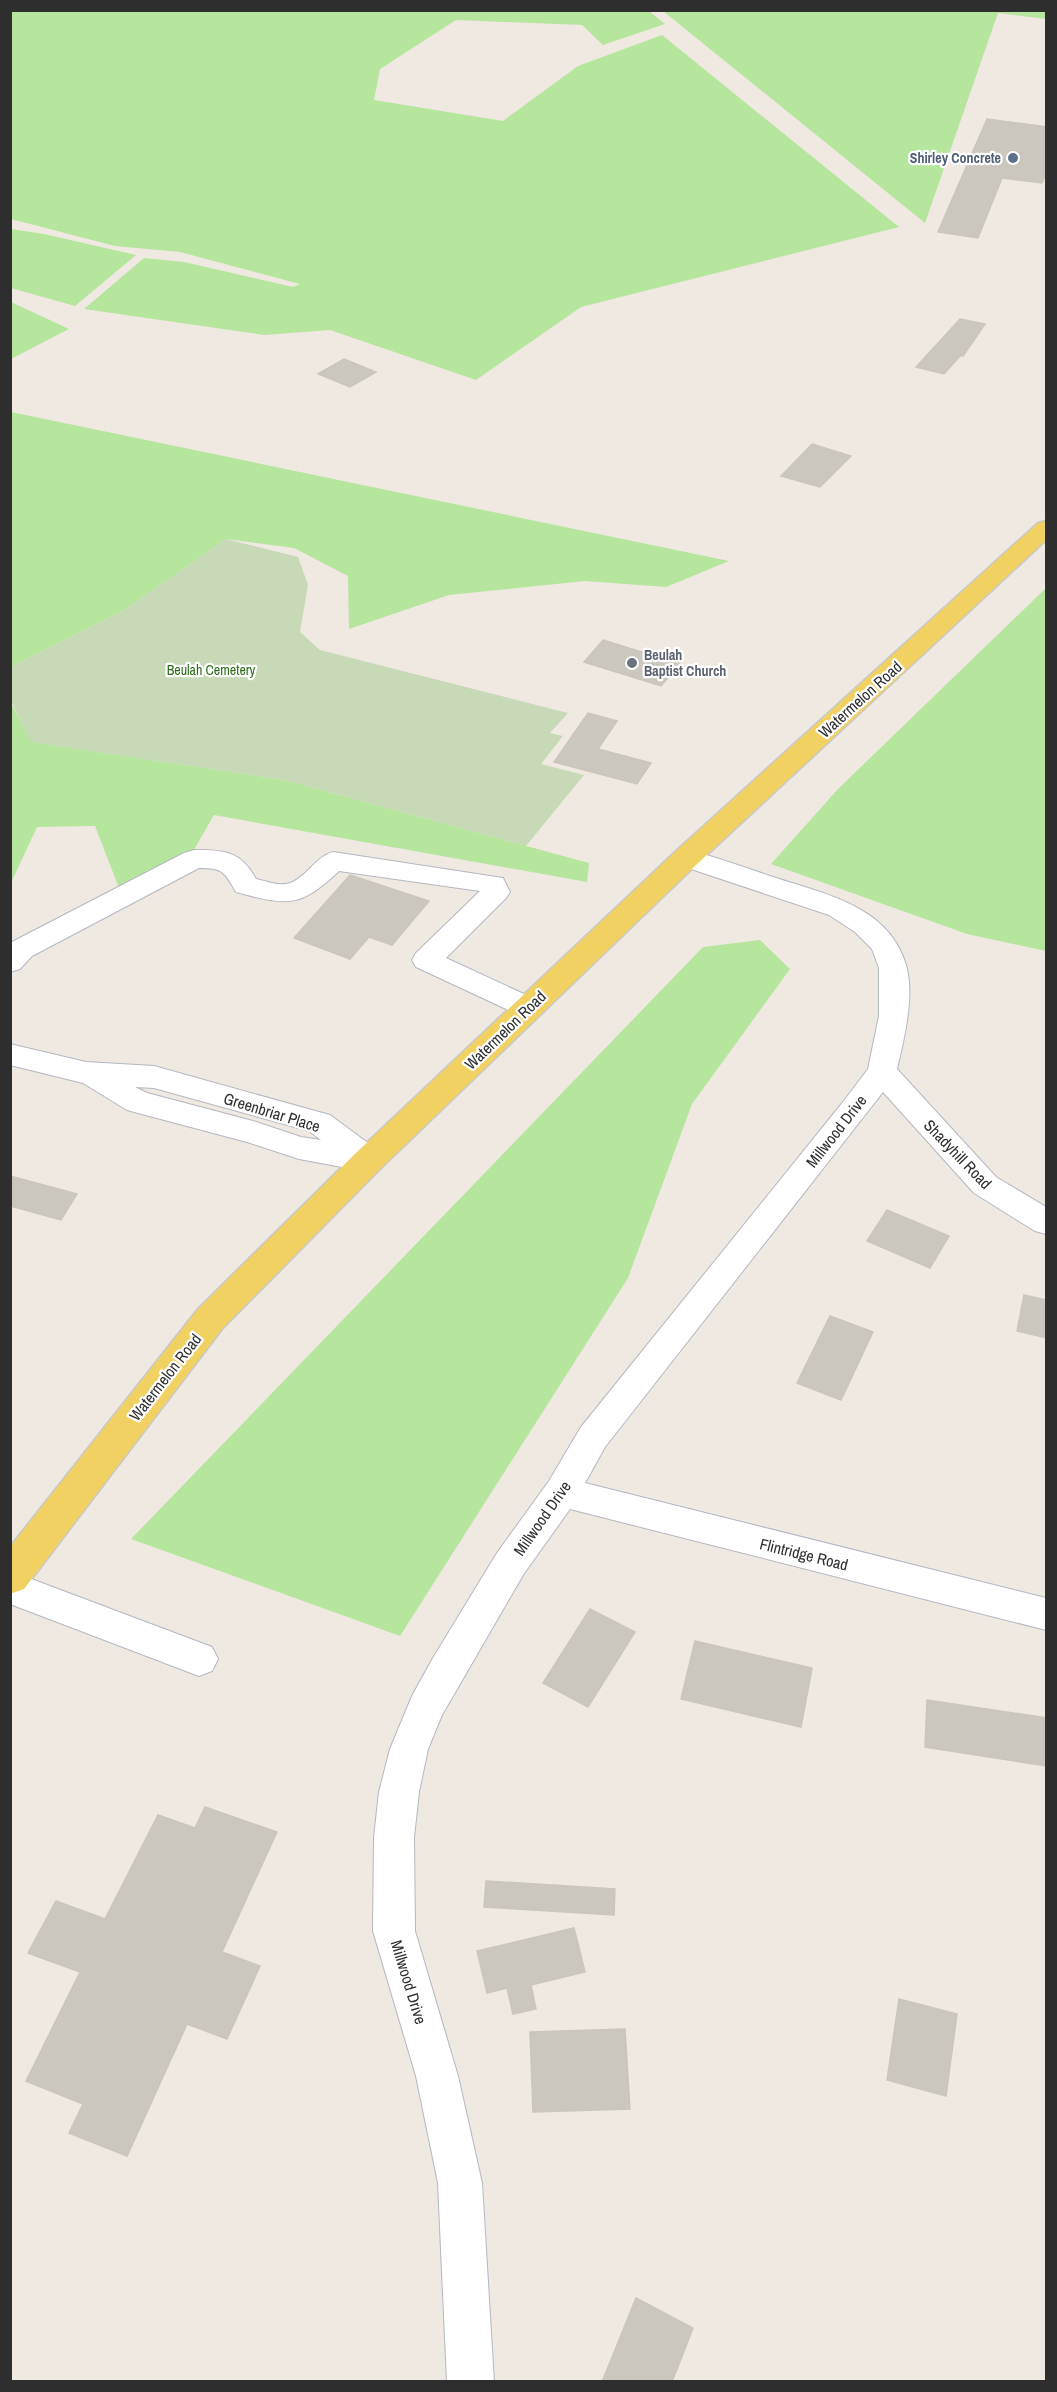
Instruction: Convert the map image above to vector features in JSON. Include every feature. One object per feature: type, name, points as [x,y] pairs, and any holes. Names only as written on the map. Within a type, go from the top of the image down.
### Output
[{"type":"main road","name":"Watermelon Road","points":[[10,1577],[210,1319],[369,1160],[686,858],[1047,528]]},
{"type":"street","name":"Millwood Drive","points":[[471,2382],[460,2183],[437,2076],[394,1931],[394,1837],[399,1792],[409,1749],[426,1708],[510,1564],[562,1492],[593,1437],[854,1110],[882,1071],[894,1016],[896,992],[893,968],[885,945],[865,925],[839,908],[686,858]]},
{"type":"street","points":[[10,962],[22,949],[194,859],[224,859],[238,869],[246,886],[284,895],[300,892],[333,861],[493,884],[496,892],[426,960],[529,1008]]},
{"type":"street","name":"Greenbriar Place","points":[[10,1054],[86,1073],[138,1101],[253,1132],[299,1148],[369,1160]]},
{"type":"street","name":"Shadyhill Road","points":[[882,1071],[985,1185],[1047,1222]]},
{"type":"street","name":"Flintridge Road","points":[[562,1492],[1047,1614]]},
{"type":"street","points":[[10,1587],[199,1659]]},
{"type":"green space","points":[[1046,10],[1046,19],[998,13],[925,223],[663,11]]},
{"type":"green space","points":[[10,11],[649,11],[665,24],[603,45],[582,25],[456,20],[380,69],[374,100],[503,121],[578,66],[662,35],[899,227],[581,307],[476,380],[330,330],[264,335],[84,309],[144,258],[184,262],[293,287],[300,284],[180,252],[115,246],[11,219]]},
{"type":"green space","points":[[11,229],[44,234],[136,255],[75,306],[11,288]]},
{"type":"green space","points":[[11,302],[69,329],[11,359]]},
{"type":"green space","points":[[11,412],[729,561],[666,587],[585,581],[449,595],[349,629],[348,576],[294,548],[226,539],[123,611],[11,667]]},
{"type":"green space","name":"Beulah Cemetery","points":[[226,539],[298,557],[308,585],[300,632],[320,650],[568,713],[550,733],[563,736],[541,764],[584,775],[526,846],[285,780],[31,742],[11,701],[11,667],[123,611]]},
{"type":"green space","points":[[1046,588],[1046,951],[967,934],[771,864],[838,789]]},
{"type":"green space","points":[[10,701],[32,742],[285,780],[589,863],[587,882],[214,815],[191,855],[119,888],[95,826],[37,827],[11,883]]},
{"type":"green space","points":[[760,940],[790,969],[692,1104],[628,1278],[400,1636],[131,1539],[703,947]]},
{"type":"building","points":[[987,119],[1047,127],[1047,171],[1042,183],[1002,178],[978,238],[938,232]]},
{"type":"building","points":[[960,319],[985,324],[963,356],[961,355],[944,374],[916,367]]},
{"type":"building","points":[[344,359],[376,372],[350,387],[318,374]]},
{"type":"building","points":[[812,444],[851,456],[820,487],[781,476]]},
{"type":"building","name":"Beulah Baptist Church","points":[[603,640],[680,664],[661,686],[584,662]]},
{"type":"building","points":[[588,713],[617,721],[598,749],[651,763],[637,784],[554,762]]},
{"type":"building","points":[[350,875],[429,901],[392,945],[369,937],[350,959],[294,938]]},
{"type":"building","points":[[10,1176],[77,1194],[61,1220],[10,1206]]},
{"type":"building","points":[[887,1210],[949,1236],[930,1268],[867,1241]]},
{"type":"building","points":[[1024,1295],[1047,1300],[1047,1338],[1017,1331]]},
{"type":"building","points":[[830,1316],[873,1332],[841,1400],[797,1383]]},
{"type":"building","points":[[590,1609],[635,1632],[588,1707],[543,1683]]},
{"type":"building","points":[[695,1641],[812,1668],[801,1727],[681,1699]]},
{"type":"building","points":[[927,1700],[1047,1718],[1047,1766],[925,1747]]},
{"type":"building","points":[[205,1807],[277,1832],[222,1952],[260,1966],[227,2039],[187,2024],[127,2156],[69,2133],[83,2104],[26,2081],[80,1972],[28,1953],[56,1901],[105,1919],[158,1815],[195,1828]]},
{"type":"building","points":[[486,1881],[615,1889],[614,1915],[484,1907]]},
{"type":"building","points":[[574,1928],[585,1972],[531,1985],[536,2009],[513,2014],[507,1988],[487,1993],[477,1951]]},
{"type":"building","points":[[899,1999],[957,2014],[946,2096],[887,2080]]},
{"type":"building","points":[[625,2029],[630,2109],[533,2112],[530,2032]]},
{"type":"building","points":[[636,2298],[693,2328],[672,2382],[602,2382]]},
{"type":"place","name":"Shirley Concrete","points":[[1013,158]]},
{"type":"place","name":"Beulah Baptist Church","points":[[632,663]]}]
